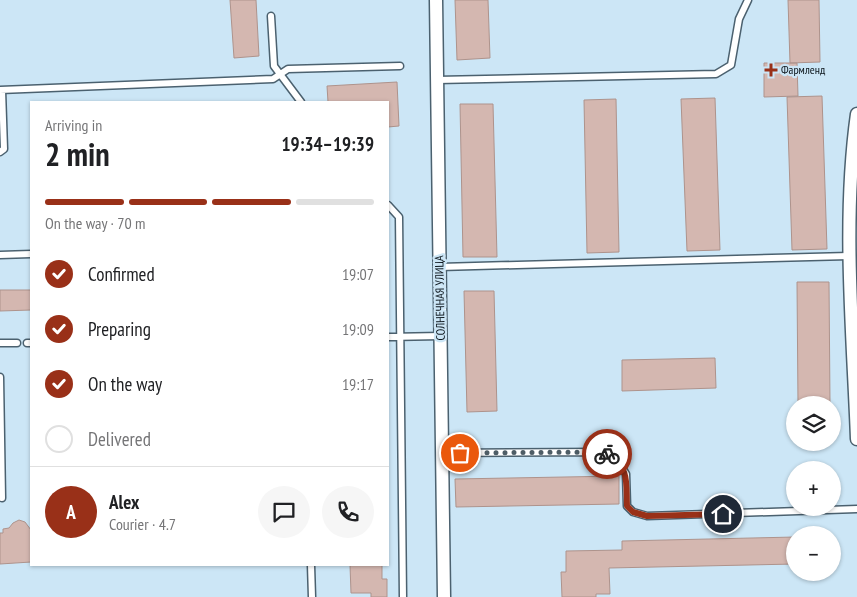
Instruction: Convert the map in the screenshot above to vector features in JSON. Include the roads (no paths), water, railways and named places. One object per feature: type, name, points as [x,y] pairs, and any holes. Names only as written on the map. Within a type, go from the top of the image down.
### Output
[{"type":"street","name":"СОЛНЕЧНАЯ УЛИЦА","points":[[436,0],[444,597]]},
{"type":"street","points":[[857,114],[852,146],[849,256],[855,352],[857,439]]},
{"type":"lane","points":[[437,80],[716,74],[731,65],[739,19],[748,0]]},
{"type":"lane","points":[[271,16],[274,66],[300,101]]},
{"type":"lane","points":[[0,152],[4,149],[1,90],[273,79],[288,69],[400,66]]},
{"type":"lane","points":[[389,205],[398,217],[403,597]]},
{"type":"lane","points":[[0,255],[30,254]]},
{"type":"lane","points":[[440,268],[849,256]]},
{"type":"lane","points":[[389,337],[440,336]]},
{"type":"lane","points":[[0,343],[17,343]]},
{"type":"lane","points":[[0,377],[2,498]]},
{"type":"lane","points":[[442,453],[603,452],[618,461],[626,474],[627,506],[633,512],[647,516],[857,510]]},
{"type":"lane","points":[[311,566],[312,597]]},
{"type":"place","name":"Фармленд","points":[[771,70]]}]
